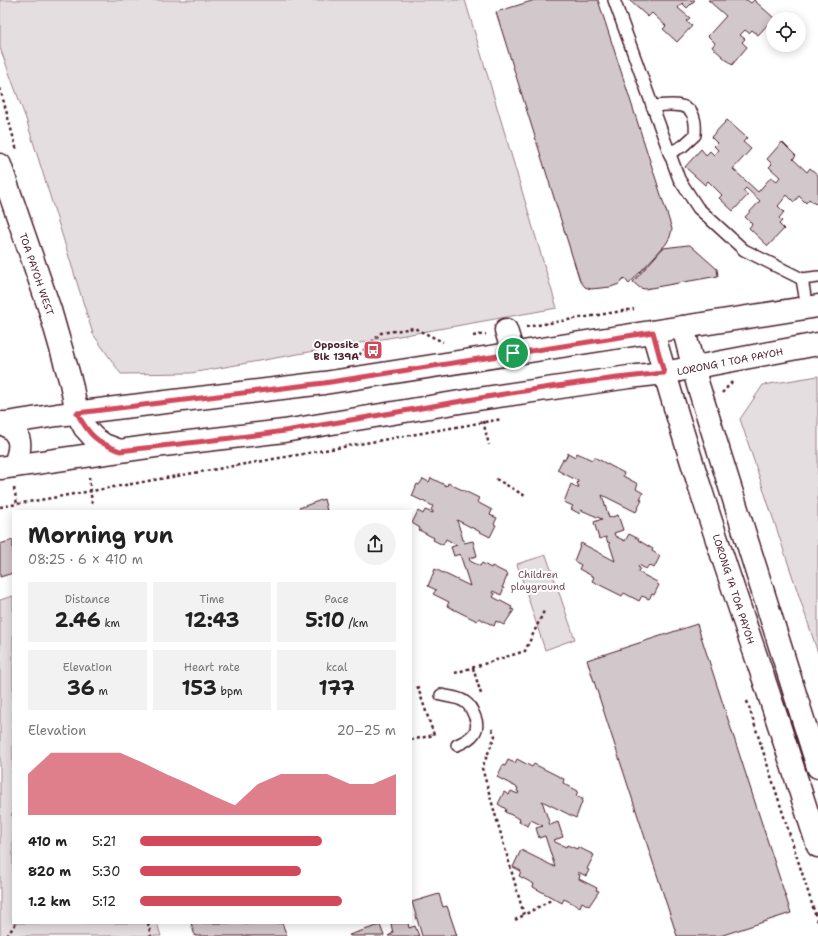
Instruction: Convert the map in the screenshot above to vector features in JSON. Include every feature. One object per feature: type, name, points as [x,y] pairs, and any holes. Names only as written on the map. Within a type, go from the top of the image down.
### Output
[{"type":"main road","name":"TOA PAYOH WEST","points":[[9,160],[71,383],[77,413],[85,428],[94,438],[104,445],[120,451]]},
{"type":"main road","points":[[1,423],[324,383],[813,307]]},
{"type":"main road","points":[[683,327],[693,367],[818,767]]},
{"type":"main road","points":[[506,330],[513,353]]},
{"type":"main road","name":"LORONG 1A TOA PAYOH","points":[[653,332],[664,373],[732,585],[818,846]]},
{"type":"main road","name":"LORONG 1 TOA PAYOH","points":[[7,467],[120,451],[284,431],[478,399],[664,373],[818,344]]},
{"type":"main road","name":"TOA PAYOH WEST","points":[[71,383],[83,397],[107,409]]},
{"type":"main road","points":[[1,423],[9,427],[19,441],[20,452],[7,467]]},
{"type":"lane","points":[[614,0],[679,180],[698,208],[744,250],[802,278],[818,277]]},
{"type":"lane","points":[[652,106],[673,105],[688,108],[693,114],[696,123],[695,136],[683,146],[669,153]]},
{"type":"lane","points":[[802,278],[813,307]]},
{"type":"lane","points":[[441,695],[465,701],[470,706],[477,721],[477,728],[472,738],[457,745]]},
{"type":"path","points":[[0,88],[9,160]]},
{"type":"path","points":[[470,337],[634,309]]},
{"type":"path","points":[[353,356],[360,355],[381,333],[414,328],[442,342],[449,341]]},
{"type":"path","points":[[720,395],[737,378]]},
{"type":"path","points":[[478,399],[489,444]]},
{"type":"path","points":[[0,507],[90,490],[503,419]]},
{"type":"path","points":[[89,476],[92,504]]},
{"type":"path","points":[[496,478],[527,496]]},
{"type":"path","points":[[455,673],[524,651],[546,609]]},
{"type":"path","points":[[472,668],[482,695]]},
{"type":"path","points":[[412,740],[434,735],[417,685]]},
{"type":"path","points":[[490,722],[495,736],[482,768],[524,915]]},
{"type":"path","points":[[515,920],[551,900]]},
{"type":"path","points":[[7,936],[15,924]]},
{"type":"path","points":[[148,924],[151,936]]},
{"type":"green space","points":[[0,0],[465,0],[557,308],[191,373],[121,374],[93,334],[26,119],[0,48]]},
{"type":"green space","points":[[818,376],[818,653],[740,419],[763,385]]},
{"type":"green space","name":"Children playground","points":[[546,555],[575,639],[545,650],[517,564]]},
{"type":"green space","points":[[12,596],[12,924],[157,924],[161,936],[0,936],[0,600]]},
{"type":"building","points":[[535,0],[598,0],[672,229],[666,244],[629,284],[624,278],[619,284],[611,287],[591,289],[585,287],[580,281],[496,12]]},
{"type":"building","points":[[629,0],[695,0],[687,8],[682,3],[678,8],[690,18],[686,21],[692,26],[677,42],[663,29],[666,26],[652,13],[648,17]]},
{"type":"building","points":[[708,0],[747,0],[751,3],[754,0],[767,12],[766,12],[766,26],[758,35],[752,30],[749,33],[745,30],[740,35],[745,39],[742,42],[747,47],[732,65],[712,47],[715,43],[708,36],[726,16]]},
{"type":"building","points":[[727,120],[747,138],[743,142],[751,149],[733,169],[758,192],[771,177],[777,181],[780,177],[769,167],[772,164],[767,159],[782,142],[796,156],[793,159],[807,172],[810,168],[818,175],[818,201],[815,204],[809,199],[806,203],[799,196],[794,202],[787,195],[778,206],[784,212],[779,218],[782,221],[779,224],[784,229],[768,246],[749,228],[752,224],[745,217],[760,201],[746,188],[743,191],[748,195],[733,211],[719,198],[722,195],[708,181],[705,185],[685,167],[701,149],[706,155],[710,151],[714,155],[718,150],[714,146],[717,143],[711,137]]},
{"type":"building","points":[[690,245],[717,269],[718,276],[645,289],[640,288],[633,282],[663,248]]},
{"type":"building","points":[[568,453],[575,457],[577,453],[592,460],[594,457],[624,473],[623,476],[638,484],[636,489],[643,493],[640,499],[642,500],[636,512],[602,495],[609,518],[618,515],[623,530],[614,533],[615,536],[625,541],[629,534],[639,539],[638,540],[653,549],[652,551],[660,556],[654,568],[649,565],[646,569],[639,565],[638,567],[640,568],[638,572],[657,582],[656,583],[659,585],[654,595],[652,594],[649,599],[642,596],[639,601],[624,593],[622,596],[592,581],[594,577],[579,569],[581,565],[574,561],[581,543],[615,561],[606,537],[599,539],[594,522],[602,519],[581,510],[580,514],[571,509],[573,506],[564,502],[571,484],[578,488],[579,486],[577,484],[578,481],[557,470],[563,459],[565,460]]},
{"type":"building","points":[[431,478],[447,486],[448,483],[479,498],[477,502],[492,510],[490,515],[497,518],[494,524],[496,525],[490,537],[457,520],[464,543],[473,541],[477,556],[469,558],[470,561],[480,566],[482,563],[491,568],[492,566],[508,574],[502,588],[504,588],[501,595],[493,591],[492,593],[495,594],[493,597],[512,607],[511,609],[514,610],[504,625],[496,621],[494,626],[479,618],[477,621],[447,606],[449,602],[433,594],[436,590],[428,586],[435,569],[470,586],[460,554],[454,556],[451,547],[457,545],[446,539],[443,545],[433,540],[434,538],[419,530],[420,528],[412,523],[418,511],[423,514],[425,510],[433,513],[431,510],[433,506],[412,496],[417,484],[419,485],[423,479],[429,482]]},
{"type":"building","points":[[324,499],[327,510],[300,510],[299,508]]},
{"type":"building","points":[[12,540],[12,573],[0,577],[0,544]]},
{"type":"building","points":[[697,624],[791,913],[720,936],[677,936],[587,660]]},
{"type":"building","points":[[517,759],[532,767],[534,764],[564,779],[563,783],[578,791],[576,796],[583,799],[576,818],[542,801],[550,825],[558,822],[563,837],[554,840],[555,842],[566,847],[567,845],[577,849],[578,847],[594,855],[587,869],[589,870],[586,876],[578,872],[580,875],[579,879],[597,888],[596,890],[599,891],[589,906],[582,902],[580,907],[564,899],[562,903],[533,887],[534,884],[519,876],[521,871],[513,867],[521,850],[555,867],[545,836],[539,838],[536,828],[543,826],[531,820],[528,826],[519,822],[520,819],[505,812],[506,809],[498,804],[504,792],[509,795],[511,791],[518,794],[519,792],[517,791],[518,788],[497,777],[503,765],[505,766],[508,760],[515,763]]},
{"type":"building","points":[[439,894],[443,907],[447,906],[457,936],[422,936],[412,902]]},
{"type":"building","points":[[191,924],[282,924],[287,936],[195,936]]},
{"type":"building","points":[[391,924],[408,924],[409,928],[415,926],[419,936],[388,936],[393,933]]},
{"type":"building","points":[[380,925],[384,936],[349,935]]},
{"type":"place","name":"Opposite Blk 139A","points":[[373,350]]},
{"type":"route","points":[[653,332],[664,373],[478,399],[284,431],[120,451],[104,445],[94,438],[85,428],[77,413],[324,383],[513,353],[653,332]]}]
